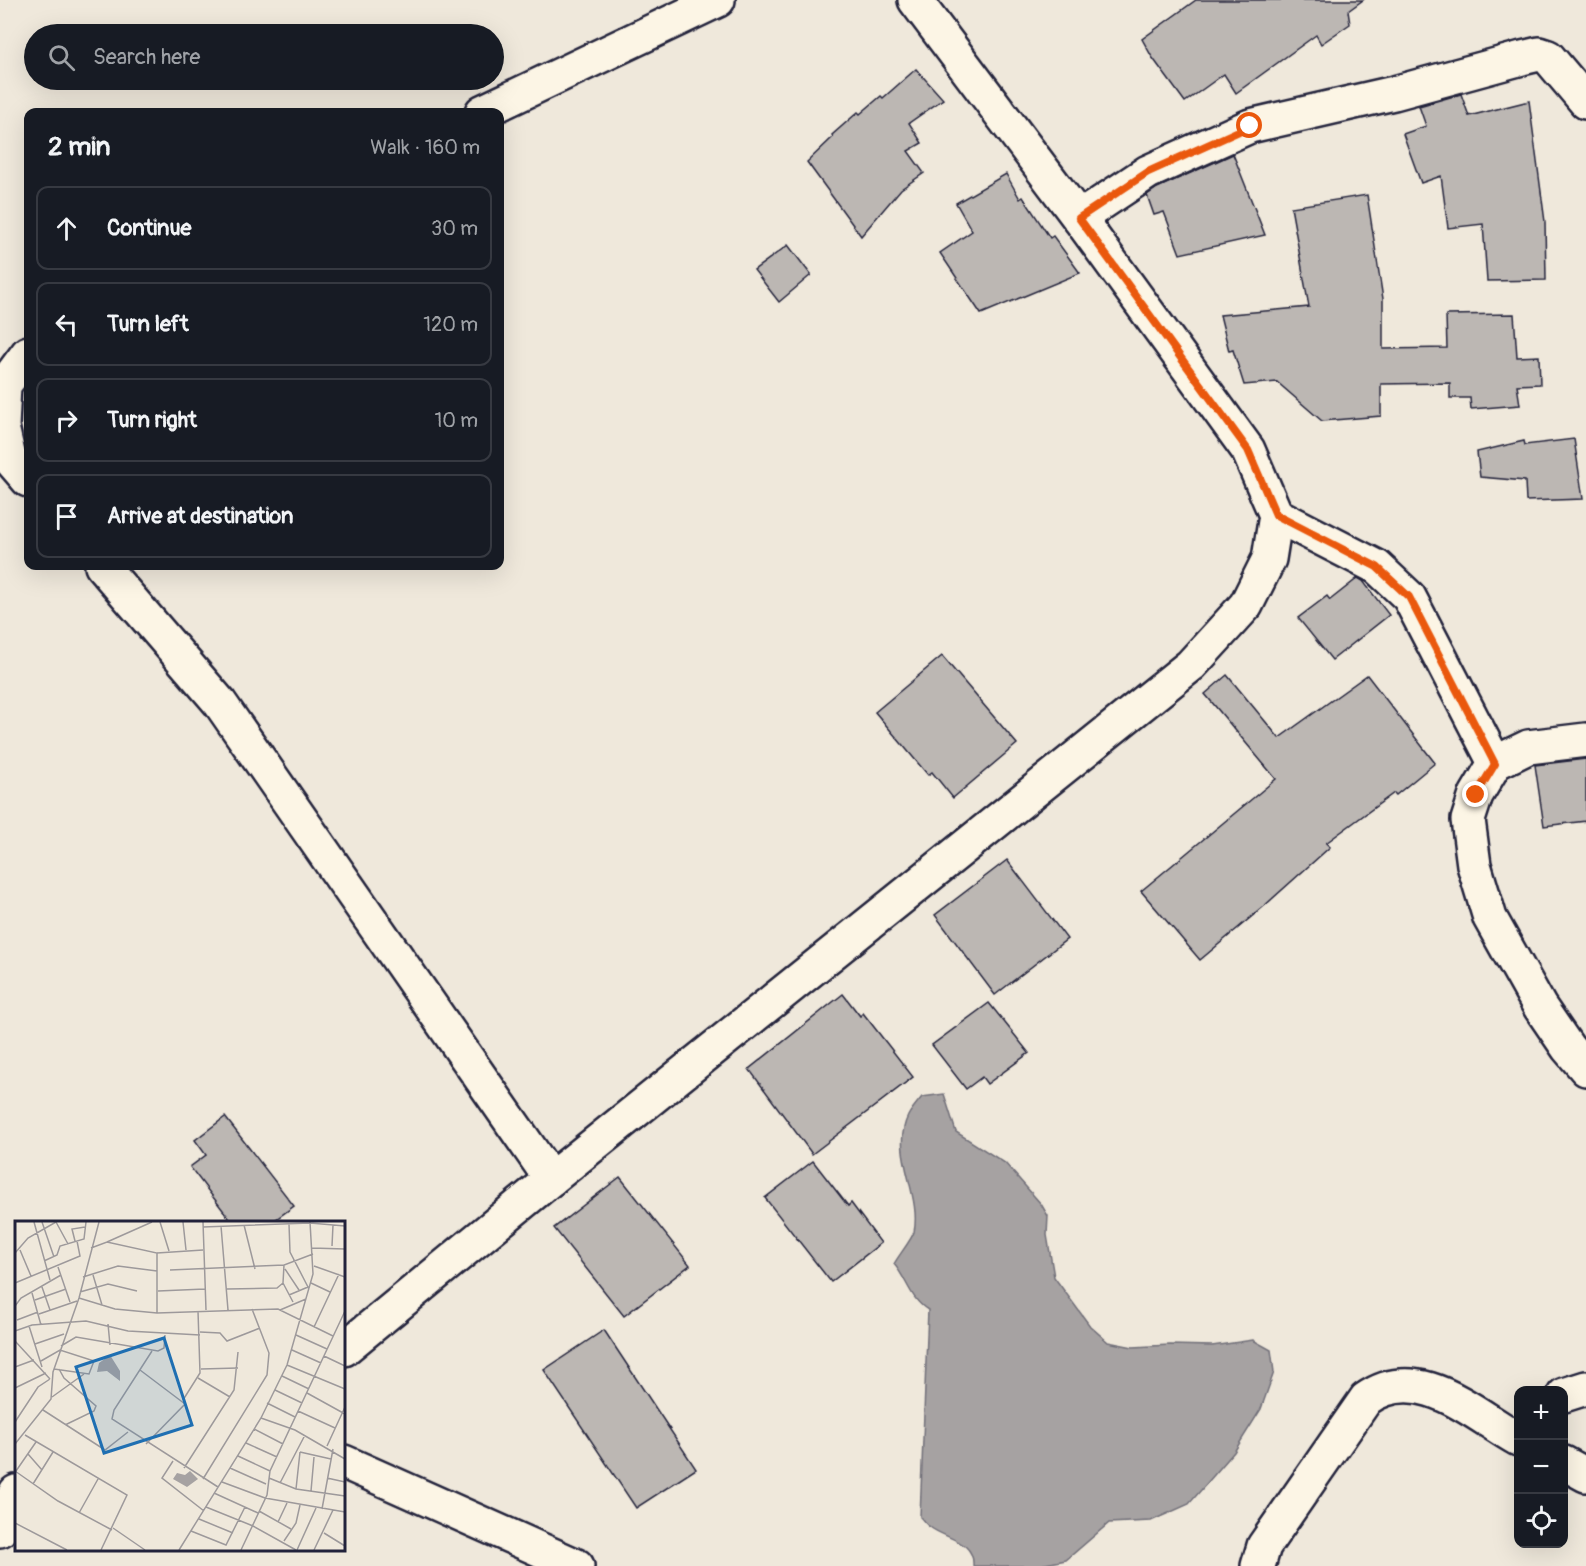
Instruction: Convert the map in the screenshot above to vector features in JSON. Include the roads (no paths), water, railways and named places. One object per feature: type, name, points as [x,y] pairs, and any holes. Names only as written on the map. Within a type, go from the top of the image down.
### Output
[{"type":"street","points":[[490,108],[718,0]]},
{"type":"street","points":[[345,1348],[551,1179],[1191,665],[1246,605],[1269,559],[1276,515],[1248,450],[1079,218],[915,0]]},
{"type":"street","points":[[1079,218],[1148,172],[1250,126],[1394,93],[1539,54],[1548,57],[1586,102]]},
{"type":"street","points":[[13,467],[2,427],[4,384],[24,358]]},
{"type":"street","points":[[1276,515],[1377,567],[1409,597],[1495,764]]},
{"type":"street","points":[[105,570],[220,703],[551,1179]]},
{"type":"street","points":[[1586,740],[1528,747],[1495,764],[1476,795],[1468,820],[1474,866],[1491,918],[1540,1007],[1586,1070]]},
{"type":"street","points":[[1258,1566],[1264,1546],[1366,1399],[1375,1392],[1409,1385],[1437,1390],[1514,1437]]},
{"type":"street","points":[[1568,1393],[1586,1388]]},
{"type":"street","points":[[1484,1418],[1514,1409]]},
{"type":"street","points":[[345,1462],[577,1566]]},
{"type":"street","points":[[1568,1466],[1586,1475]]},
{"type":"street","points":[[0,1530],[15,1494]]}]
